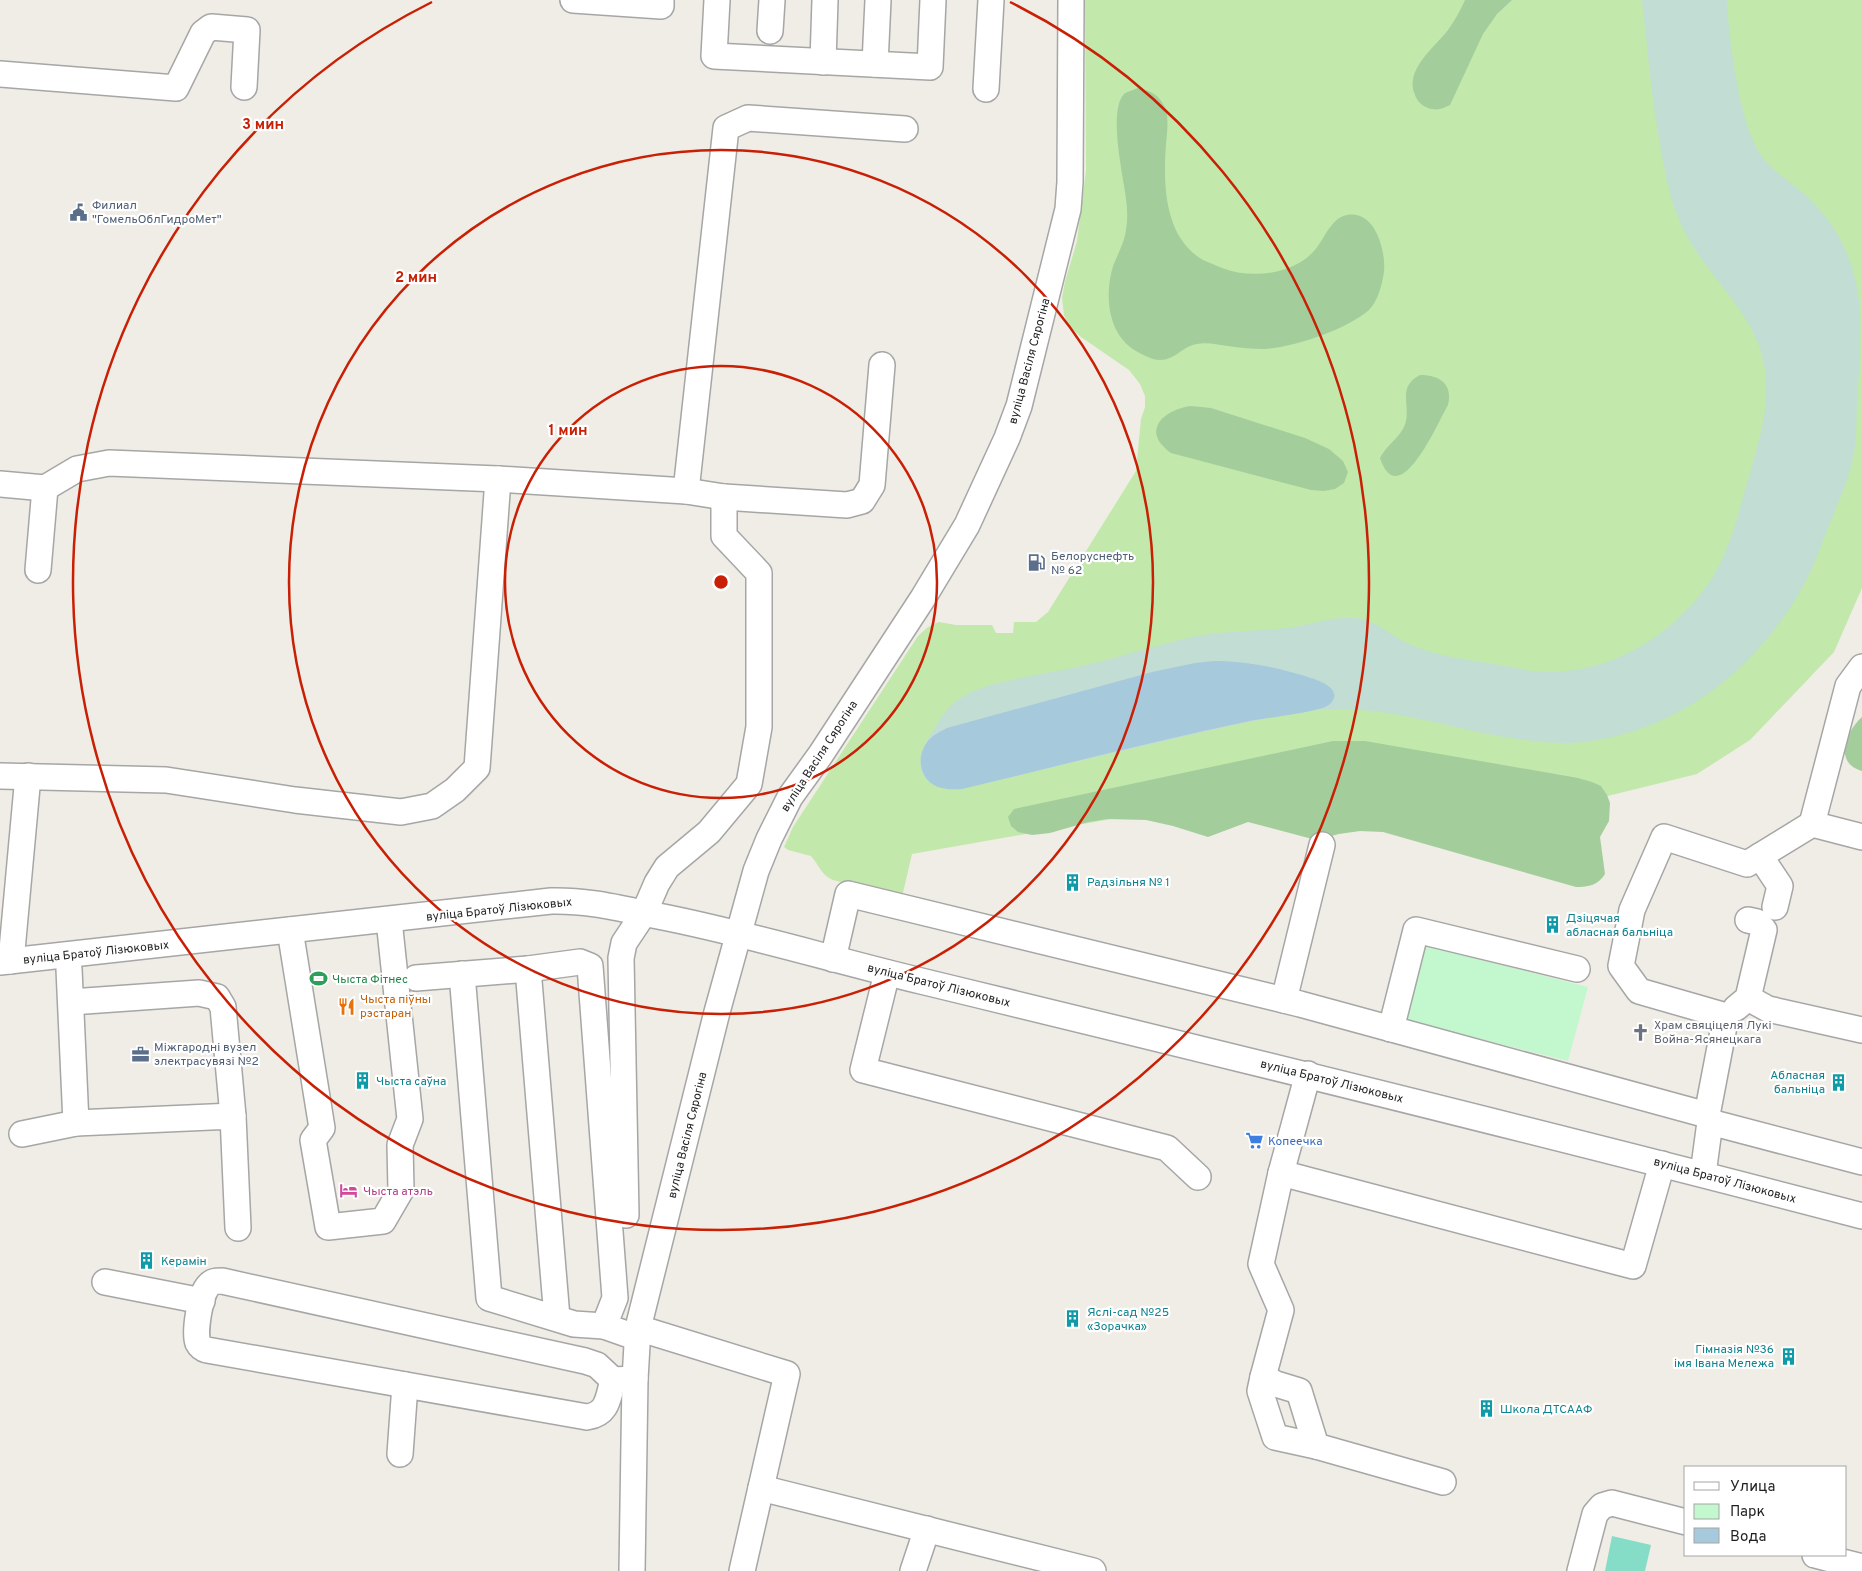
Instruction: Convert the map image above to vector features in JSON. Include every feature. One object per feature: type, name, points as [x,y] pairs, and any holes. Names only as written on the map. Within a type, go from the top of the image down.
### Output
[{"type":"street","points":[[574,0],[661,6],[661,0]]},
{"type":"street","points":[[717,0],[714,56],[930,67],[933,0]]},
{"type":"street","points":[[770,31],[772,0]]},
{"type":"street","points":[[823,62],[825,0]]},
{"type":"street","points":[[875,64],[878,0]]},
{"type":"street","points":[[986,89],[991,0]]},
{"type":"street","name":"вуліца Васіля Сярогіна","points":[[632,1571],[624,1380],[638,1333],[717,1012],[756,871],[769,839],[790,797],[821,754],[923,598],[967,525],[1007,438],[1019,406],[1068,210],[1070,182],[1071,0]]},
{"type":"street","points":[[0,74],[176,88],[203,33],[211,27],[247,30],[244,87]]},
{"type":"street","points":[[686,491],[726,128],[748,118],[905,129]]},
{"type":"street","points":[[0,484],[45,488],[77,469],[108,463],[498,479],[686,491],[724,497],[847,505],[862,500],[872,485],[882,365]]},
{"type":"street","points":[[0,776],[166,780],[295,800],[400,812],[432,806],[455,790],[477,768],[498,479]]},
{"type":"street","points":[[38,570],[45,488]]},
{"type":"street","points":[[626,1215],[621,958],[624,942],[644,913],[657,883],[667,867],[709,832],[749,784],[759,727],[759,573],[724,536],[724,497]]},
{"type":"street","points":[[1726,1016],[1639,991],[1621,966],[1632,910],[1664,837],[1747,864],[1812,824],[1848,686],[1862,667]]},
{"type":"street","points":[[5,962],[28,776]]},
{"type":"street","points":[[1812,824],[1862,837]]},
{"type":"street","points":[[1284,1000],[1322,845]]},
{"type":"street","points":[[1760,856],[1780,886],[1776,907]]},
{"type":"street","points":[[833,959],[848,894],[1284,1000],[1390,1028],[1862,1162]]},
{"type":"street","name":"вуліца Братоў Лізюковых","points":[[5,962],[574,900],[739,934],[771,944],[887,973],[1308,1074],[1862,1216]]},
{"type":"street","points":[[290,930],[322,1128],[313,1140],[328,1227],[383,1221],[401,1190],[400,1145],[410,1119],[389,920]]},
{"type":"street","points":[[1703,1174],[1708,1119],[1726,1016],[1748,998],[1764,930],[1757,922],[1748,920]]},
{"type":"street","points":[[1390,1028],[1416,930],[1577,969]]},
{"type":"street","points":[[416,978],[528,969],[580,962],[590,966],[615,1298],[604,1326]]},
{"type":"street","points":[[70,969],[76,1123]]},
{"type":"street","points":[[528,969],[557,1318]]},
{"type":"street","points":[[887,973],[863,1070],[1167,1148],[1198,1177]]},
{"type":"street","points":[[462,974],[489,1298],[574,1324],[604,1326],[638,1333],[787,1374],[742,1571]]},
{"type":"street","points":[[71,1002],[199,993],[217,997],[223,1007],[233,1116],[238,1228]]},
{"type":"street","points":[[1748,998],[1768,1009],[1862,1030]]},
{"type":"street","points":[[1308,1074],[1281,1173],[1261,1264],[1280,1310],[1260,1392],[1275,1437],[1316,1446],[1443,1482]]},
{"type":"street","points":[[22,1134],[76,1123],[233,1116]]},
{"type":"street","points":[[1281,1173],[1633,1266],[1662,1164]]},
{"type":"street","points":[[215,1281],[222,1281],[585,1361],[624,1380],[599,1414],[587,1417],[207,1350],[198,1343],[196,1333],[203,1294],[208,1285],[215,1281]]},
{"type":"street","points":[[105,1282],[202,1301]]},
{"type":"street","points":[[1263,1377],[1276,1384],[1299,1391],[1316,1446]]},
{"type":"street","points":[[400,1454],[405,1385]]},
{"type":"street","points":[[761,1488],[1093,1571]]},
{"type":"street","points":[[1580,1571],[1596,1514],[1602,1506],[1612,1503],[1684,1521]]},
{"type":"street","points":[[913,1571],[927,1530]]},
{"type":"street","points":[[1819,1556],[1862,1567]]},
{"type":"green space","points":[[1085,0],[1862,0],[1862,588],[1834,652],[1750,740],[1697,774],[1575,804],[1321,782],[912,854],[902,897],[833,880],[823,873],[811,856],[788,850],[784,847],[793,827],[918,636],[928,627],[939,622],[956,625],[992,625],[996,633],[1013,633],[1014,622],[1036,622],[1048,612],[1136,471],[1141,419],[1145,407],[1145,396],[1140,384],[1129,370],[1081,337],[1070,327],[1064,315],[1062,298],[1077,241],[1086,170]]},
{"type":"green space","points":[[1465,0],[1512,0],[1497,14],[1483,34],[1450,105],[1439,109],[1428,108],[1422,105],[1416,97],[1413,86],[1417,68],[1451,26]]},
{"type":"green space","points":[[1138,88],[1149,91],[1161,100],[1167,113],[1166,192],[1173,224],[1180,238],[1190,250],[1203,260],[1222,268],[1245,273],[1270,273],[1294,266],[1304,260],[1317,247],[1336,220],[1347,215],[1357,215],[1365,219],[1372,226],[1381,244],[1383,254],[1384,272],[1382,282],[1377,297],[1369,310],[1348,324],[1334,330],[1304,341],[1276,348],[1250,349],[1201,343],[1187,347],[1170,358],[1160,360],[1145,356],[1127,345],[1115,327],[1109,307],[1109,285],[1127,224],[1126,199],[1117,135],[1118,111],[1124,94]]},
{"type":"green space","points":[[1420,375],[1439,379],[1447,386],[1449,391],[1448,405],[1418,458],[1407,470],[1397,476],[1388,473],[1380,458],[1404,427],[1407,412],[1406,392],[1408,386]]},
{"type":"green space","points":[[1191,406],[1211,408],[1305,438],[1329,449],[1343,461],[1348,472],[1344,483],[1335,489],[1324,491],[1311,490],[1171,453],[1162,445],[1157,437],[1156,430],[1164,417],[1181,408]]},
{"type":"green space","points":[[1862,717],[1862,771],[1853,767],[1848,761],[1845,754],[1845,746],[1851,730]]},
{"type":"green space","points":[[1333,741],[1365,741],[1578,778],[1601,786],[1610,803],[1609,821],[1600,837],[1605,874],[1593,885],[1576,887],[1383,832],[1360,831],[1316,840],[1248,822],[1208,837],[1146,820],[1107,819],[1088,822],[1050,833],[1032,835],[1018,832],[1011,826],[1008,817],[1014,809]]},
{"type":"green space","points":[[1415,943],[1588,987],[1568,1061],[1396,1018]]},
{"type":"green space","points":[[1612,1536],[1651,1545],[1645,1571],[1605,1571]]},
{"type":"shaded area","points":[[1642,0],[1727,0],[1730,37],[1737,82],[1755,144],[1767,163],[1804,194],[1826,217],[1848,256],[1857,286],[1860,315],[1860,352],[1856,437],[1849,474],[1817,556],[1802,588],[1782,619],[1760,647],[1734,673],[1707,695],[1676,713],[1644,728],[1610,738],[1573,743],[1542,742],[1489,734],[1402,715],[1325,709],[1239,724],[962,789],[939,786],[927,779],[922,773],[921,766],[924,746],[945,712],[959,699],[983,688],[1000,683],[1094,663],[1192,637],[1227,632],[1295,627],[1338,618],[1355,618],[1377,625],[1404,642],[1438,654],[1533,671],[1561,671],[1589,667],[1616,659],[1641,646],[1664,630],[1685,611],[1704,590],[1719,566],[1728,544],[1760,437],[1765,411],[1766,384],[1761,351],[1754,333],[1733,300],[1697,253],[1674,207],[1666,176],[1656,117]]},
{"type":"water","points":[[1214,661],[1239,662],[1263,666],[1311,678],[1330,687],[1333,690],[1334,699],[1330,704],[1317,710],[1250,721],[1142,745],[962,789],[947,789],[935,786],[925,776],[922,769],[921,755],[928,741],[937,733],[947,728],[1152,672]]},
{"type":"place","name":"Филиал \"ГомельОблГидроМет\"","points":[[78,212]]},
{"type":"place","name":"Белоруснефть № 62","points":[[1037,563]]},
{"type":"place","name":"Радзільня № 1","points":[[1073,882]]},
{"type":"place","name":"Дзіцячая абласная бальніца","points":[[1552,925]]},
{"type":"place","name":"Чыста Фітнес","points":[[318,979]]},
{"type":"place","name":"Чыста піўны рэстаран","points":[[346,1006]]},
{"type":"place","name":"Храм свяціцеля Лукі Война-Ясянецкага","points":[[1640,1032]]},
{"type":"place","name":"Міжгародні вузел электрасувязі №2","points":[[140,1054]]},
{"type":"place","name":"Чыста саўна","points":[[362,1081]]},
{"type":"place","name":"Абласная бальніца","points":[[1839,1082]]},
{"type":"place","name":"Копеечка","points":[[1254,1141]]},
{"type":"place","name":"Чыста атэль","points":[[349,1191]]},
{"type":"place","name":"Керамін","points":[[147,1261]]},
{"type":"place","name":"Яслі-сад №25 «Зорачка»","points":[[1073,1319]]},
{"type":"place","name":"Гімназія №36 імя Івана Мележа","points":[[1788,1356]]},
{"type":"place","name":"Школа ДТСААФ","points":[[1486,1409]]}]
